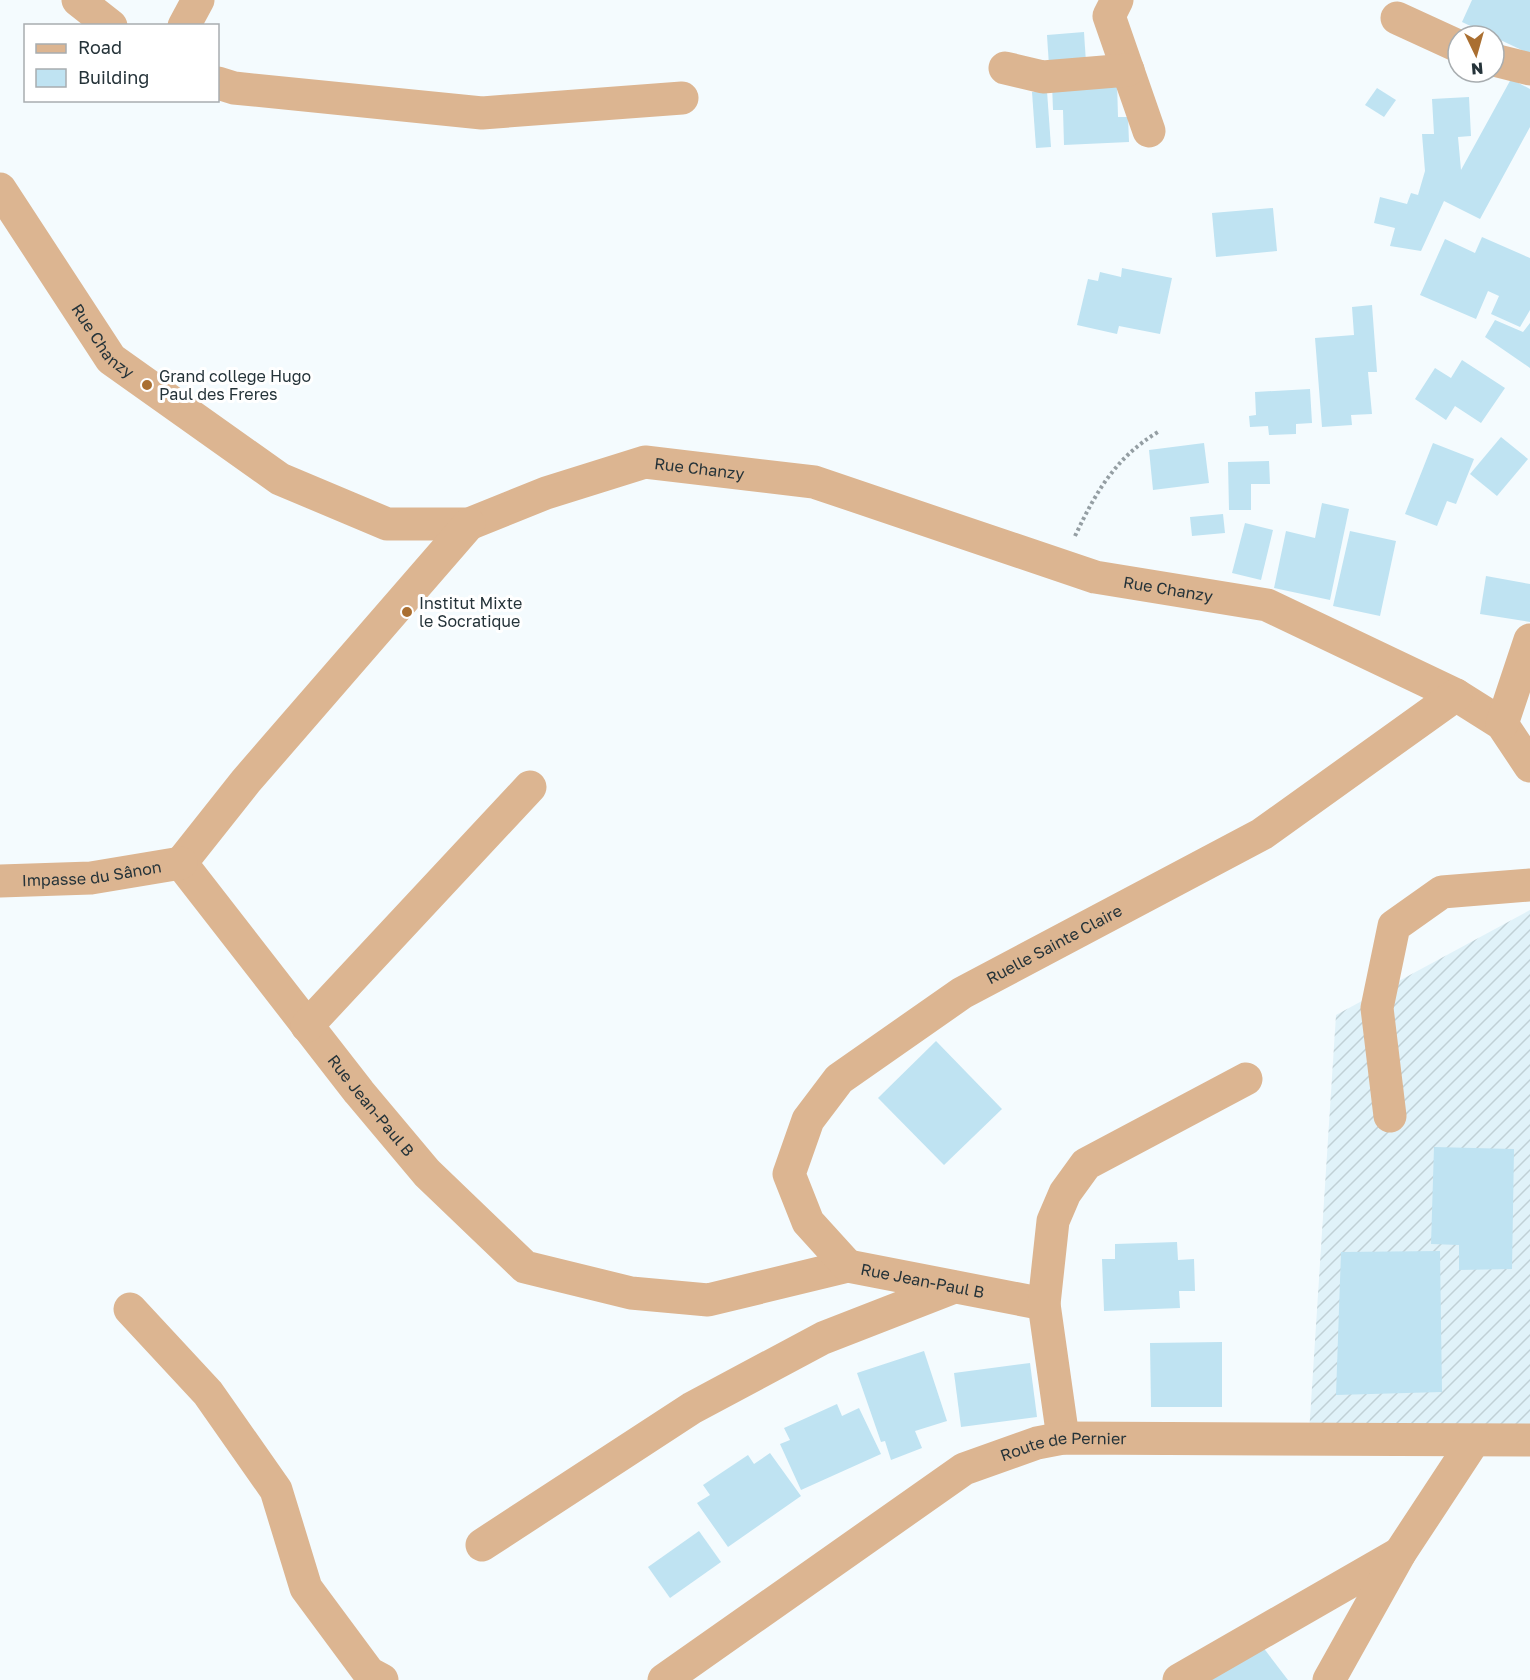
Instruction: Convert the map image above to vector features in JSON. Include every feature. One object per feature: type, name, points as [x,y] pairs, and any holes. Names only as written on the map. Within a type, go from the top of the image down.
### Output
[{"type":"street","points":[[78,0],[108,24]]},
{"type":"street","points":[[185,24],[198,0]]},
{"type":"street","points":[[1117,0],[1109,16],[1149,131]]},
{"type":"street","points":[[1397,18],[1446,40]]},
{"type":"street","points":[[1506,63],[1530,69]]},
{"type":"street","points":[[1005,68],[1043,77],[1128,70]]},
{"type":"street","points":[[219,83],[234,88],[482,113],[682,98]]},
{"type":"street","name":"Rue Chanzy","points":[[0,189],[111,359],[280,479],[387,524],[469,524],[546,493],[645,462],[814,482],[1095,577],[1267,605],[1456,695],[1502,724]]},
{"type":"street","points":[[181,863],[246,781],[469,524]]},
{"type":"street","points":[[1530,640],[1502,724],[1530,766]]},
{"type":"street","name":"Ruelle Sainte Claire","points":[[848,1266],[808,1222],[789,1174],[808,1120],[839,1079],[962,993],[1262,834],[1456,695]]},
{"type":"street","points":[[307,1026],[530,787]]},
{"type":"street","name":"Impasse du Sânon","points":[[0,881],[91,878],[181,863]]},
{"type":"street","name":"Rue Jean-Paul B","points":[[181,863],[307,1026],[428,1173],[525,1267],[631,1293],[708,1300],[848,1266],[1044,1304]]},
{"type":"street","points":[[1390,1116],[1377,1008],[1394,926],[1442,892],[1530,885]]},
{"type":"street","points":[[1063,1438],[1044,1304],[1053,1221],[1065,1193],[1086,1164],[1246,1079]]},
{"type":"street","points":[[482,1545],[692,1408],[823,1338],[954,1287]]},
{"type":"street","points":[[130,1309],[208,1392],[276,1490],[306,1588],[369,1673],[382,1680]]},
{"type":"street","name":"Route de Pernier","points":[[664,1680],[964,1469],[1037,1443],[1063,1438],[1473,1442],[1530,1440]]},
{"type":"street","points":[[1329,1680],[1400,1553],[1473,1442]]},
{"type":"street","points":[[1179,1680],[1400,1553]]},
{"type":"path","points":[[1061,564],[1096,493],[1134,446],[1158,432]]},
{"type":"shaded area","points":[[1530,910],[1530,1431],[1309,1434],[1336,1015]]},
{"type":"building","points":[[1472,0],[1530,0],[1530,54],[1506,43],[1506,24],[1466,24],[1462,22]]},
{"type":"building","points":[[1084,32],[1086,63],[1049,66],[1047,35]]},
{"type":"building","points":[[1511,79],[1530,89],[1530,127],[1480,219],[1444,201],[1421,251],[1390,246],[1395,228],[1374,223],[1380,197],[1407,204],[1411,193],[1418,195],[1425,171],[1422,134],[1434,134],[1432,99],[1469,97],[1471,136],[1458,137],[1461,170]]},
{"type":"building","points":[[1117,82],[1118,117],[1128,117],[1129,142],[1064,145],[1063,110],[1053,110],[1052,84]]},
{"type":"building","points":[[1377,88],[1396,100],[1384,117],[1365,105]]},
{"type":"building","points":[[1047,91],[1051,147],[1036,148],[1032,92]]},
{"type":"building","points":[[1273,208],[1277,251],[1216,257],[1212,213]]},
{"type":"building","points":[[1482,237],[1530,258],[1530,310],[1520,327],[1491,314],[1499,296],[1488,291],[1476,319],[1420,295],[1445,239],[1475,253]]},
{"type":"building","points":[[1122,268],[1172,278],[1160,334],[1119,326],[1117,334],[1077,325],[1088,279],[1098,281],[1100,272],[1121,277]]},
{"type":"building","points":[[1372,305],[1377,372],[1368,372],[1372,414],[1351,415],[1352,425],[1322,427],[1315,338],[1354,335],[1352,307]]},
{"type":"building","points":[[1495,320],[1523,332],[1530,323],[1530,368],[1485,337]]},
{"type":"building","points":[[1462,360],[1505,388],[1481,423],[1455,406],[1446,420],[1415,399],[1435,368],[1451,378]]},
{"type":"building","points":[[1310,389],[1312,423],[1296,424],[1296,434],[1269,435],[1268,426],[1250,427],[1249,416],[1256,415],[1255,392]]},
{"type":"building","points":[[1501,437],[1528,459],[1497,496],[1470,474]]},
{"type":"building","points":[[1204,443],[1209,483],[1153,490],[1149,450]]},
{"type":"building","points":[[1433,443],[1474,459],[1456,504],[1447,501],[1437,526],[1405,514]]},
{"type":"building","points":[[1269,461],[1270,484],[1251,484],[1251,510],[1229,510],[1228,462]]},
{"type":"building","points":[[1322,503],[1349,509],[1330,600],[1274,588],[1286,531],[1315,538]]},
{"type":"building","points":[[1223,514],[1225,533],[1192,536],[1190,517]]},
{"type":"building","points":[[1245,523],[1273,530],[1261,580],[1232,573]]},
{"type":"building","points":[[1350,531],[1396,541],[1380,616],[1333,606]]},
{"type":"building","points":[[1486,576],[1530,584],[1530,622],[1480,614]]},
{"type":"building","points":[[936,1041],[1002,1109],[944,1165],[878,1098]]},
{"type":"building","points":[[1434,1147],[1514,1149],[1512,1269],[1459,1270],[1459,1245],[1431,1244]]},
{"type":"building","points":[[1177,1242],[1178,1260],[1194,1259],[1195,1291],[1179,1291],[1180,1308],[1104,1311],[1102,1259],[1115,1259],[1115,1244]]},
{"type":"building","points":[[1440,1251],[1442,1392],[1336,1395],[1341,1252]]},
{"type":"building","points":[[1222,1342],[1222,1407],[1151,1407],[1150,1343]]},
{"type":"building","points":[[924,1351],[947,1421],[915,1431],[922,1448],[891,1460],[885,1441],[881,1442],[857,1373]]},
{"type":"building","points":[[1030,1363],[1037,1417],[961,1427],[954,1373]]},
{"type":"building","points":[[837,1404],[842,1416],[859,1408],[881,1454],[801,1490],[780,1444],[790,1440],[784,1428]]},
{"type":"building","points":[[770,1453],[801,1496],[728,1547],[697,1503],[710,1495],[703,1485],[748,1455],[754,1464]]},
{"type":"building","points":[[699,1531],[721,1562],[670,1598],[648,1567]]},
{"type":"building","points":[[1256,1638],[1288,1680],[1195,1680]]},
{"type":"place","name":"Grand college Hugo Paul des Freres","points":[[147,385]]},
{"type":"place","name":"Institut Mixte le Socratique","points":[[407,612]]}]
